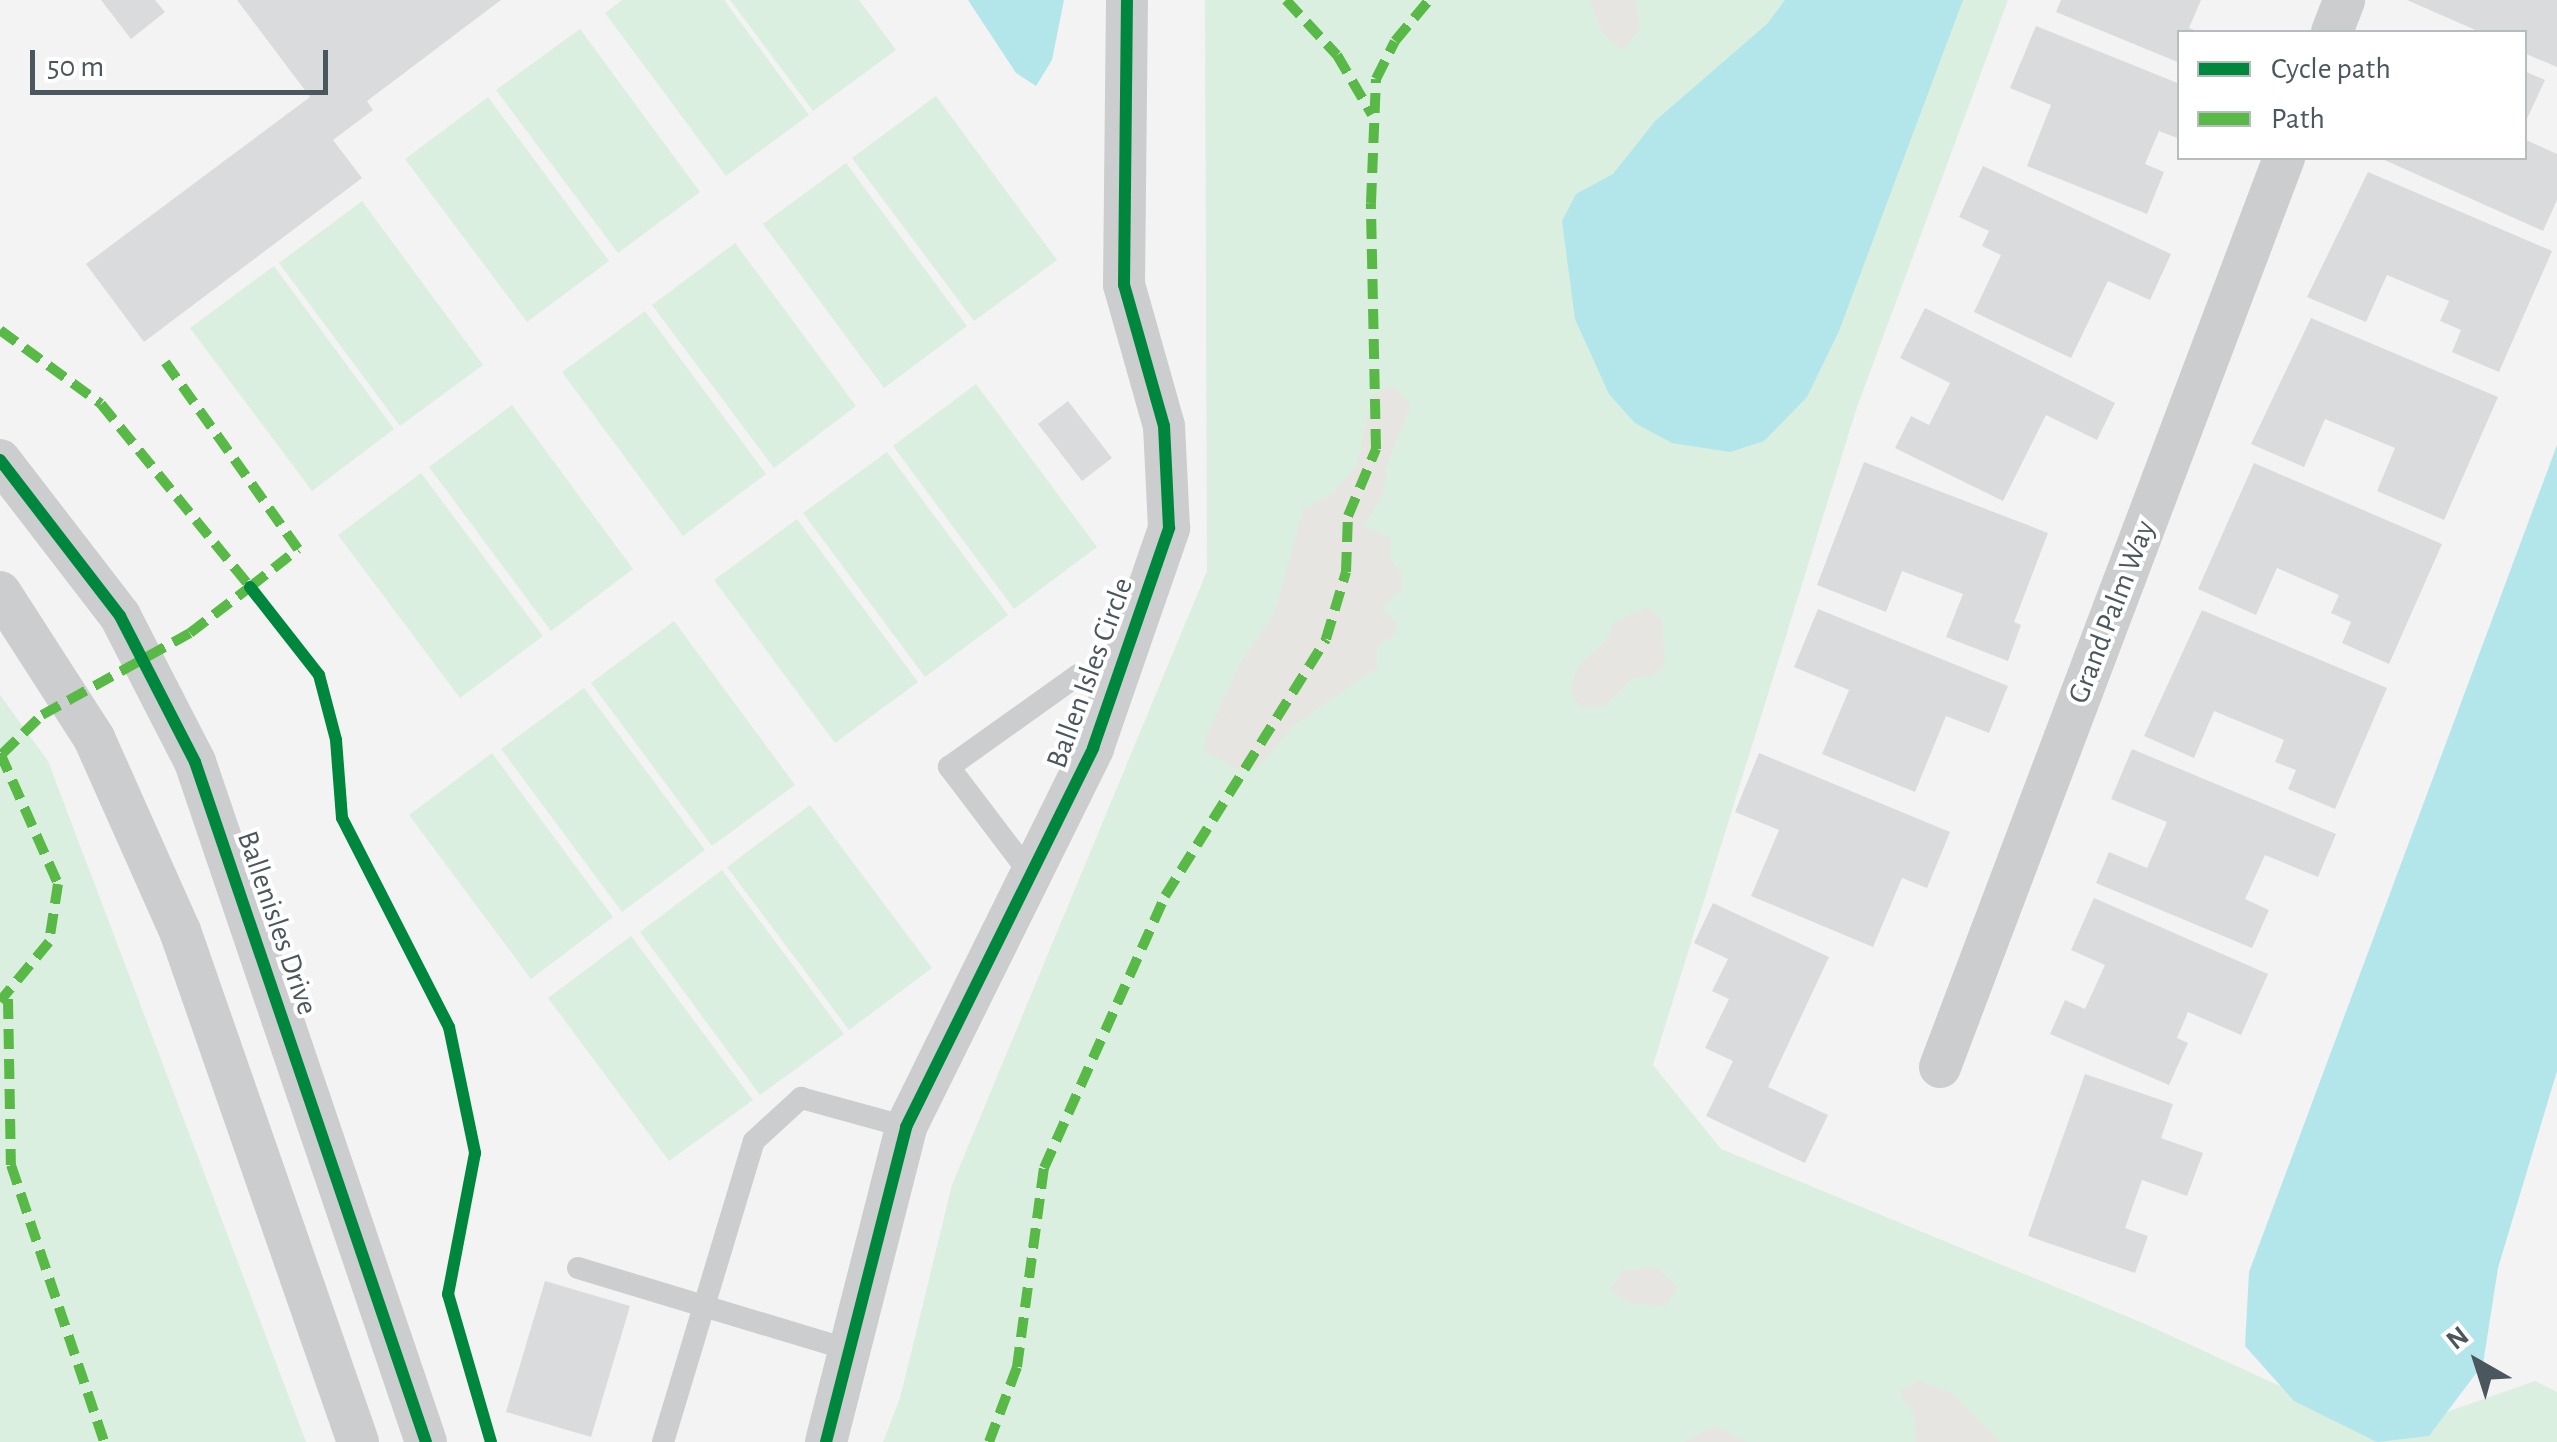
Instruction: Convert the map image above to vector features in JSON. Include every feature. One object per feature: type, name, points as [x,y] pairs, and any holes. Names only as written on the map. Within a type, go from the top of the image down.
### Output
[{"type":"street","name":"Ballen Isles Circle","points":[[826,1442],[906,1127],[1094,748],[1169,528],[1164,426],[1124,286],[1127,0]]},
{"type":"street","points":[[2333,30],[2344,0]]},
{"type":"street","name":"Grand Palm Way","points":[[1940,1067],[2283,160]]},
{"type":"street","name":"Ballenisles Drive","points":[[0,460],[120,616],[195,762],[426,1442]]},
{"type":"street","points":[[0,592],[94,738],[180,932],[358,1442]]},
{"type":"lane","points":[[1031,874],[950,767],[1078,675],[1114,689]]},
{"type":"lane","points":[[663,1442],[754,1141],[801,1098],[906,1127]]},
{"type":"lane","points":[[578,1268],[703,1310],[850,1350]]},
{"type":"green space","points":[[622,0],[724,0],[809,115],[726,176],[605,13]]},
{"type":"green space","points":[[730,0],[859,0],[896,50],[813,111]]},
{"type":"green space","points":[[1205,0],[2008,0],[1857,407],[1653,1065],[1721,1149],[2143,1323],[2384,1434],[2535,1381],[2557,1392],[2557,1442],[883,1442],[900,1398],[952,1185],[1207,571]]},
{"type":"green space","points":[[580,29],[700,192],[618,253],[496,90]]},
{"type":"green space","points":[[936,96],[1057,260],[974,321],[852,158]]},
{"type":"green space","points":[[488,97],[609,261],[527,322],[405,159]]},
{"type":"green space","points":[[846,163],[967,326],[884,388],[763,224]]},
{"type":"green space","points":[[362,201],[483,365],[400,426],[279,263]]},
{"type":"green space","points":[[735,243],[856,406],[774,468],[652,305]]},
{"type":"green space","points":[[274,266],[394,429],[312,491],[190,328]]},
{"type":"green space","points":[[645,311],[766,474],[683,536],[562,372]]},
{"type":"green space","points":[[976,384],[1097,547],[1014,609],[893,446]]},
{"type":"green space","points":[[512,405],[633,569],[551,631],[429,467]]},
{"type":"green space","points":[[887,452],[1008,615],[925,677],[803,513]]},
{"type":"green space","points":[[421,473],[543,636],[460,698],[338,535]]},
{"type":"green space","points":[[797,519],[918,682],[835,743],[714,580]]},
{"type":"green space","points":[[674,621],[795,785],[712,846],[591,683]]},
{"type":"green space","points":[[584,688],[705,850],[622,912],[501,749]]},
{"type":"green space","points":[[0,695],[48,761],[306,1442],[0,1442]]},
{"type":"green space","points":[[492,753],[613,917],[531,979],[409,815]]},
{"type":"green space","points":[[810,805],[932,968],[849,1030],[727,867]]},
{"type":"green space","points":[[722,870],[844,1034],[760,1095],[640,932]]},
{"type":"green space","points":[[631,936],[753,1100],[669,1161],[548,998]]},
{"type":"sand","points":[[1590,0],[1636,0],[1640,28],[1623,50],[1603,34]]},
{"type":"sand","points":[[1392,386],[1411,405],[1388,462],[1383,494],[1364,526],[1391,538],[1390,558],[1402,574],[1402,588],[1382,608],[1396,622],[1395,634],[1377,646],[1377,667],[1293,726],[1257,768],[1239,770],[1204,751],[1207,735],[1239,665],[1274,614],[1303,510],[1334,492],[1357,465],[1372,394]]},
{"type":"sand","points":[[1647,607],[1662,620],[1665,665],[1653,676],[1633,678],[1604,707],[1579,707],[1571,691],[1576,669],[1606,640],[1613,623]]},
{"type":"sand","points":[[1656,1267],[1678,1287],[1665,1306],[1631,1303],[1610,1290],[1622,1271]]},
{"type":"sand","points":[[1920,1381],[1952,1394],[2000,1442],[1916,1442],[1914,1413],[1898,1392]]},
{"type":"sand","points":[[1717,1427],[1747,1442],[1684,1442],[1710,1428]]},
{"type":"water","points":[[968,0],[1064,0],[1052,60],[1036,86],[1016,73]]},
{"type":"water","points":[[1785,0],[1963,0],[1839,331],[1807,397],[1764,441],[1730,452],[1672,443],[1635,423],[1609,394],[1575,319],[1562,221],[1576,194],[1613,174],[1655,121],[1767,24]]},
{"type":"water","points":[[2557,445],[2557,1071],[2498,1268],[2483,1364],[2429,1436],[2377,1442],[2294,1401],[2245,1346],[2249,1272]]},
{"type":"building","points":[[101,0],[155,0],[165,12],[131,39]]},
{"type":"building","points":[[237,0],[501,0],[367,101],[373,110],[333,140],[362,178],[144,342],[86,264],[310,97]]},
{"type":"building","points":[[2061,0],[2201,0],[2189,28],[2194,30],[2177,30],[2177,62],[2056,12]]},
{"type":"building","points":[[2407,0],[2557,0],[2557,67],[2527,54],[2527,30],[2475,30]]},
{"type":"building","points":[[2036,26],[2177,83],[2177,138],[2159,131],[2145,164],[2164,172],[2147,214],[2027,166],[2051,105],[2010,88]]},
{"type":"building","points":[[2527,72],[2545,80],[2527,119]]},
{"type":"building","points":[[2527,140],[2557,154],[2557,200],[2543,231],[2384,160],[2527,160]]},
{"type":"building","points":[[1983,166],[2171,254],[2150,300],[2108,281],[2071,358],[1974,312],[2001,255],[1982,246],[1989,231],[1959,217]]},
{"type":"building","points":[[2368,172],[2552,251],[2499,372],[2452,352],[2461,330],[2440,321],[2449,301],[2387,275],[2366,322],[2307,297]]},
{"type":"building","points":[[1925,308],[2115,403],[2097,440],[2046,415],[2003,501],[1895,448],[1911,416],[1929,425],[1950,383],[1900,358]]},
{"type":"building","points":[[2311,318],[2498,397],[2444,520],[2377,491],[2395,448],[2325,419],[2304,467],[2251,444]]},
{"type":"building","points":[[1068,401],[1112,458],[1082,481],[1038,424]]},
{"type":"building","points":[[1864,462],[2048,533],[2014,622],[2021,625],[2008,661],[1946,637],[1963,594],[1902,571],[1886,612],[1817,585]]},
{"type":"building","points":[[2254,463],[2442,544],[2389,664],[2342,643],[2351,622],[2331,613],[2339,595],[2277,568],[2256,615],[2198,589]]},
{"type":"building","points":[[1818,609],[2008,686],[1989,733],[1946,716],[1915,792],[1822,754],[1849,690],[1794,667]]},
{"type":"building","points":[[2202,610],[2387,688],[2335,809],[2288,789],[2296,770],[2275,762],[2284,740],[2214,711],[2194,758],[2144,736]]},
{"type":"building","points":[[2132,749],[2336,834],[2318,877],[2265,855],[2245,899],[2269,910],[2252,948],[2096,883],[2109,852],[2147,868],[2167,822],[2111,799]]},
{"type":"building","points":[[1759,753],[1950,832],[1927,888],[1902,878],[1873,947],[1751,896],[1779,830],[1735,812]]},
{"type":"building","points":[[2094,898],[2268,974],[2241,1035],[2188,1012],[2177,1038],[2188,1043],[2169,1085],[2050,1034],[2065,1000],[2085,1009],[2105,965],[2071,950]]},
{"type":"building","points":[[1713,903],[1829,957],[1768,1087],[1828,1115],[1805,1163],[1706,1116],[1733,1061],[1705,1048],[1729,999],[1712,991],[1728,959],[1694,943]]},
{"type":"building","points":[[2085,1074],[2173,1104],[2161,1138],[2203,1153],[2187,1196],[2142,1180],[2125,1228],[2148,1236],[2135,1273],[2028,1236]]},
{"type":"building","points":[[545,1281],[630,1306],[591,1437],[506,1412]]},
{"type":"marked path","points":[[1286,0],[1337,55],[1372,115]]},
{"type":"marked path","points":[[989,1442],[1017,1367],[1044,1168],[1165,896],[1326,639],[1346,572],[1348,516],[1376,449],[1371,203],[1376,79],[1395,41],[1429,0]]},
{"type":"marked path","points":[[0,330],[101,404],[250,587],[298,549],[165,362]]},
{"type":"marked path","points":[[2,754],[42,715],[190,633],[250,587]]},
{"type":"marked path","points":[[0,753],[58,884],[49,942],[0,1001]]},
{"type":"marked path","points":[[8,999],[11,1165],[104,1442]]},
{"type":"cycle path","points":[[826,1442],[906,1127],[1093,748],[1169,528],[1164,426],[1124,285],[1127,0]]},
{"type":"cycle path","points":[[0,460],[120,616],[195,762],[426,1442]]},
{"type":"cycle path","points":[[250,587],[319,675],[336,740],[342,818],[449,1027],[475,1153],[448,1294],[491,1442]]}]
